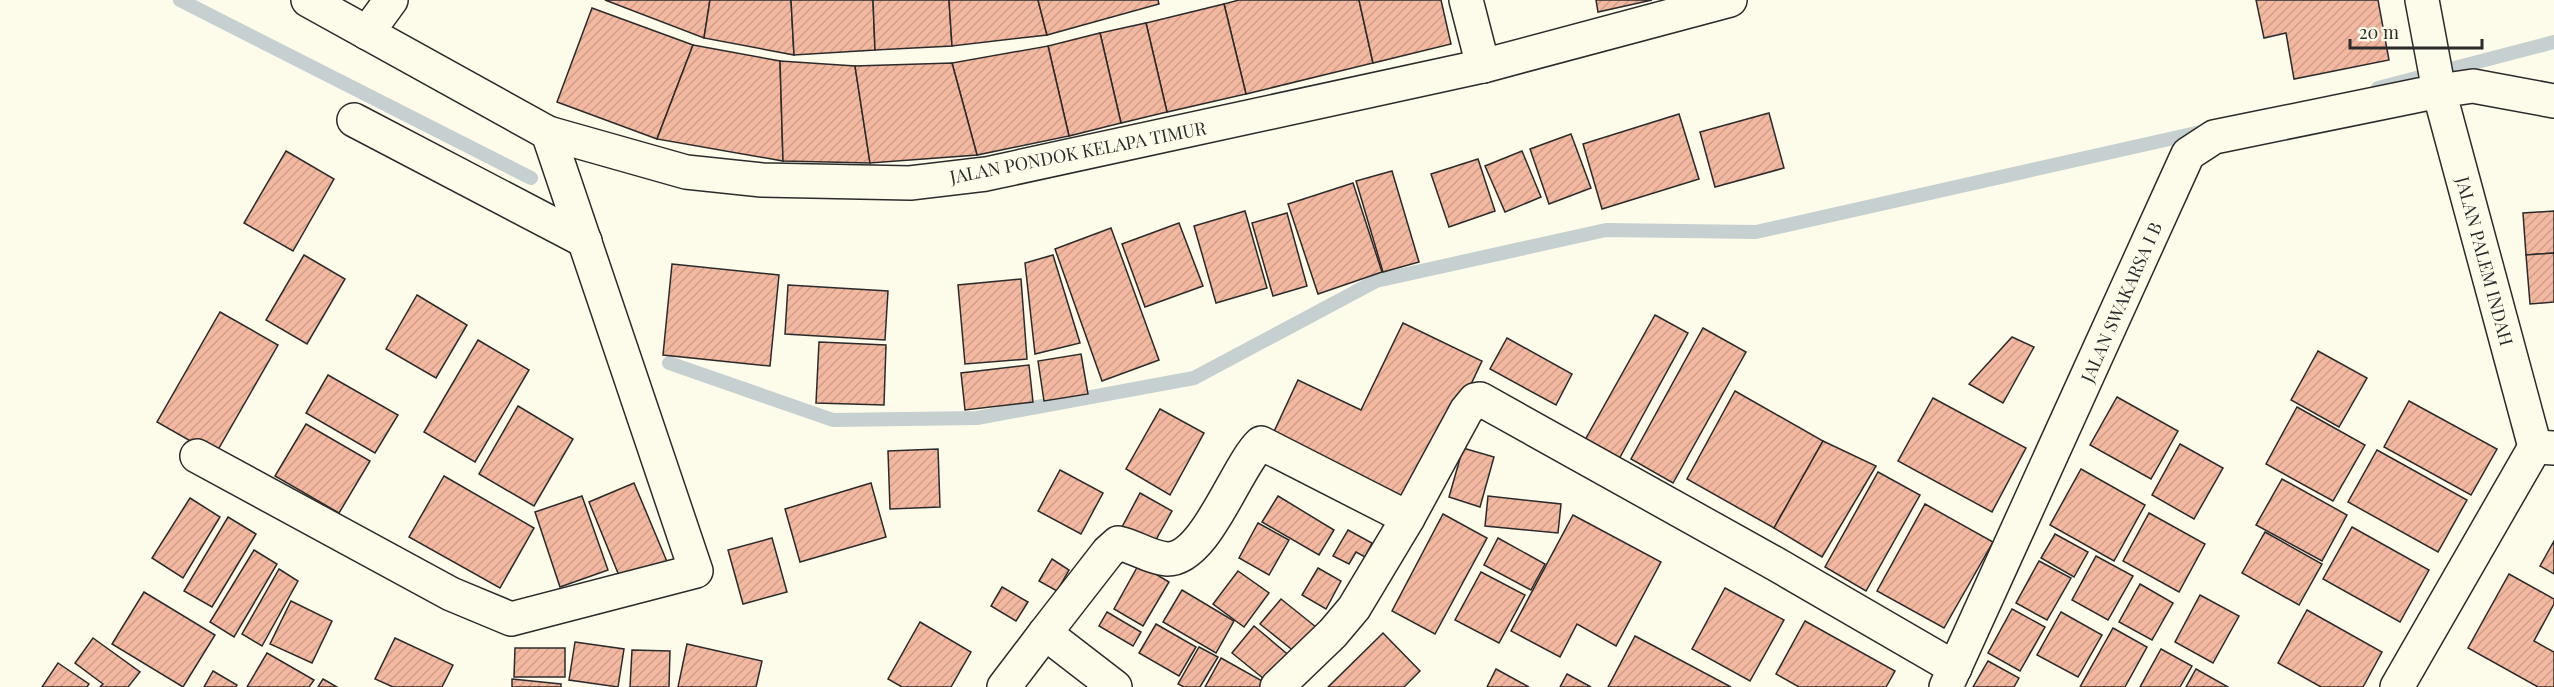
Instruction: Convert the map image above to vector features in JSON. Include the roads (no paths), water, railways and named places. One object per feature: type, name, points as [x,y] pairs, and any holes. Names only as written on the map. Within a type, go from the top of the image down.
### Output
[{"type":"street","name":"JALAN PONDOK KELAPA TIMUR","points":[[308,0],[549,133],[686,172],[762,180],[910,183],[986,174],[1484,66],[1698,3],[1730,0]]},
{"type":"street","points":[[367,33],[391,0]]},
{"type":"street","points":[[1467,0],[1484,66]]},
{"type":"street","name":"JALAN PALEM INDAH","points":[[2422,4],[2438,84],[2545,447]]},
{"type":"street","points":[[2438,84],[2473,86],[2554,101]]},
{"type":"street","name":"JALAN SWAKARSA I B","points":[[1950,678],[2188,154],[2214,137],[2438,84]]},
{"type":"street","points":[[354,120],[585,241]]},
{"type":"street","points":[[197,456],[451,594],[511,619],[696,571],[549,133]]},
{"type":"street","points":[[1277,687],[1333,633],[1354,608],[1408,518],[1466,411],[1475,400],[1485,400],[1774,563],[1950,678]]},
{"type":"street","points":[[1004,687],[1108,552],[1118,543],[1167,559],[1180,556],[1188,550],[1211,523],[1261,443],[1408,518]]},
{"type":"street","points":[[2397,687],[2545,447]]},
{"type":"street","points":[[1045,633],[1115,687]]},
{"type":"waterway","points":[[180,0],[531,178]]},
{"type":"waterway","points":[[2378,88],[2554,42]]},
{"type":"waterway","points":[[669,363],[833,420],[977,418],[1194,378],[1376,281],[1606,230],[1756,232],[2205,131]]}]
